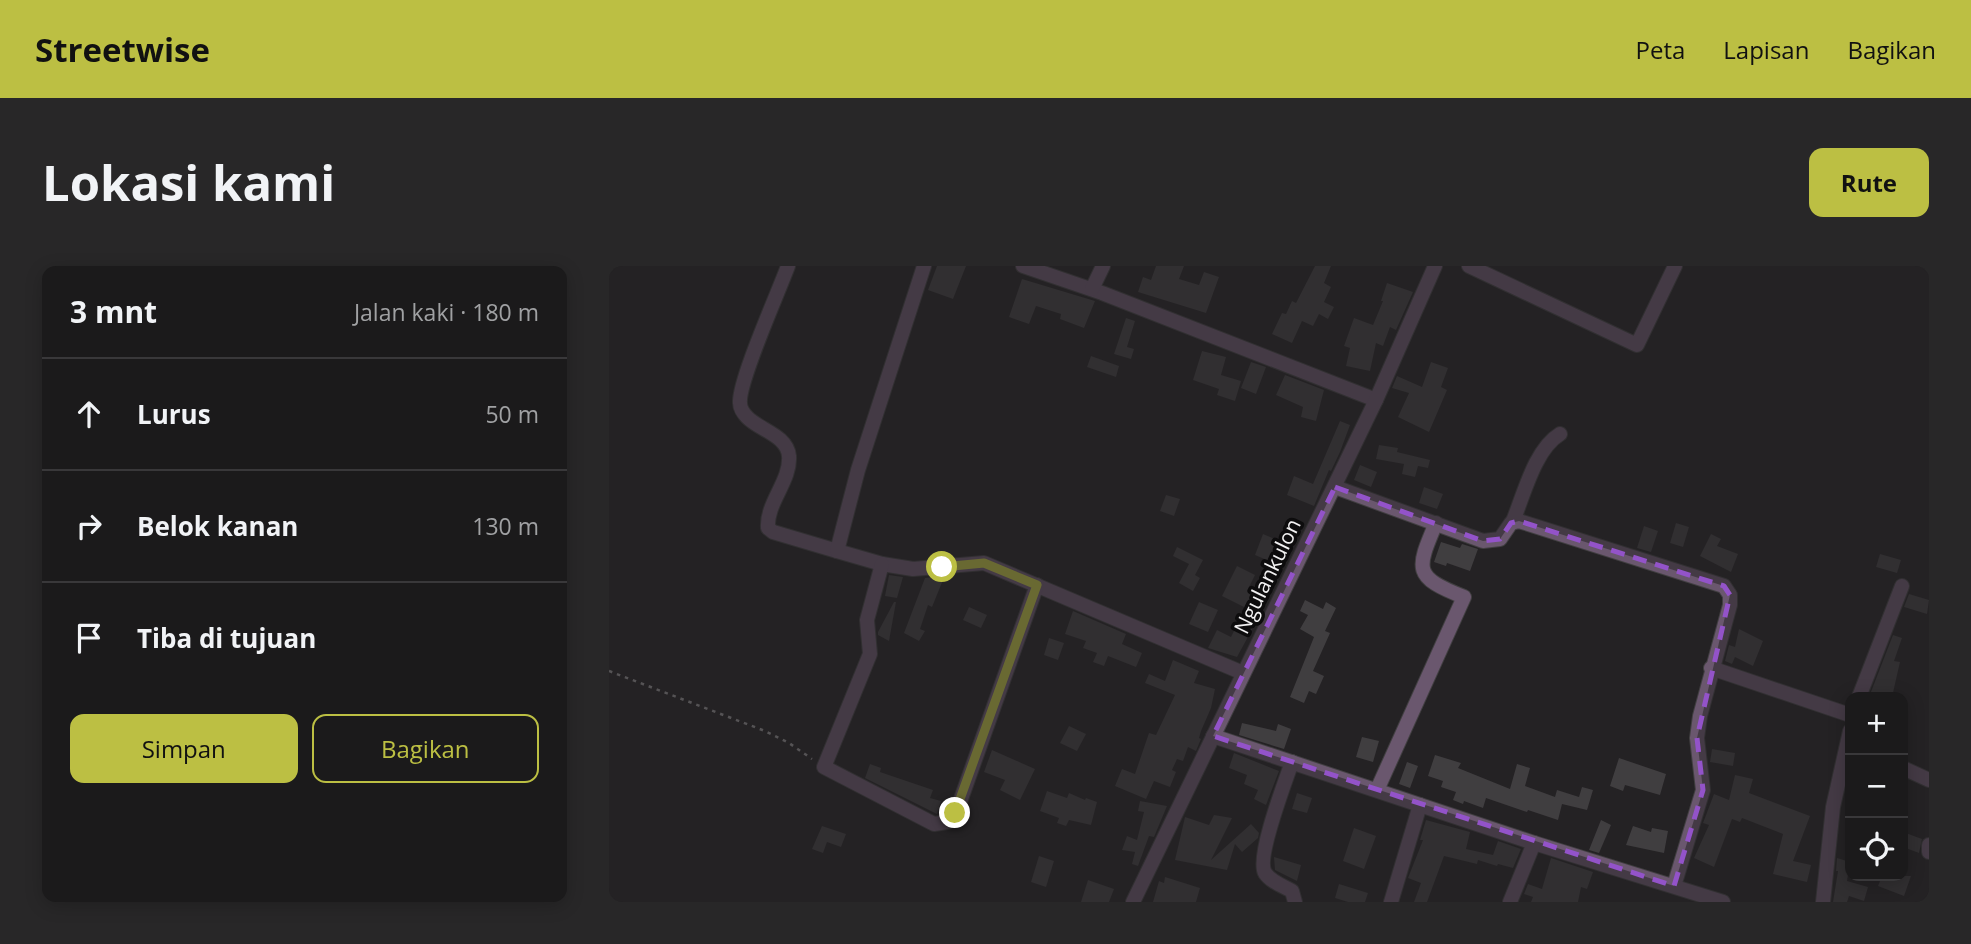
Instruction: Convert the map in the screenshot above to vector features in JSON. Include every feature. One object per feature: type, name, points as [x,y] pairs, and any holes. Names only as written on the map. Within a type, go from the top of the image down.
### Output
[{"type":"street","points":[[788,266],[744,382],[740,403],[744,414],[752,422],[779,438],[786,446],[789,457],[787,471],[769,515],[768,528],[789,538],[882,564],[913,569],[984,563],[1243,673]]},
{"type":"street","points":[[837,551],[858,470],[924,266]]},
{"type":"street","points":[[1023,266],[1092,289],[1376,400]]},
{"type":"street","points":[[1092,289],[1103,266]]},
{"type":"street","name":"Ngulankulon","points":[[1133,902],[1335,487],[1435,266]]},
{"type":"street","points":[[1469,266],[1637,345],[1675,266]]},
{"type":"street","points":[[1335,487],[1488,541],[1500,539],[1513,521],[1538,459],[1551,439],[1560,434]]},
{"type":"street","points":[[1513,521],[1724,586],[1730,595],[1730,605],[1711,668],[1697,738],[1703,790],[1674,886]]},
{"type":"street","points":[[1377,790],[1464,597],[1425,577],[1421,558],[1436,523]]},
{"type":"street","points":[[882,564],[867,620],[870,654],[824,767],[934,824],[947,822],[955,813],[1037,585]]},
{"type":"street","points":[[1861,692],[1902,586]]},
{"type":"street","points":[[1711,668],[1845,713]]},
{"type":"street","points":[[1213,736],[1534,843],[1723,902]]},
{"type":"street","points":[[1823,902],[1833,807],[1845,753]]},
{"type":"street","points":[[1292,762],[1265,846],[1262,864],[1272,881],[1292,891],[1295,902]]},
{"type":"street","points":[[1908,770],[1929,780]]},
{"type":"street","points":[[1391,902],[1420,805]]},
{"type":"street","points":[[1510,902],[1534,843]]},
{"type":"street","points":[[1929,845],[1929,852]]},
{"type":"path","points":[[609,671],[765,731],[789,743],[824,767]]},
{"type":"highlighted area","points":[[1335,487],[1483,541],[1500,539],[1511,523],[1519,521],[1703,578],[1724,586],[1730,595],[1697,738],[1703,790],[1674,886],[1213,736]]},
{"type":"building","points":[[937,266],[966,266],[953,299],[928,290]]},
{"type":"building","points":[[1156,266],[1184,266],[1179,279],[1199,285],[1204,272],[1219,277],[1206,313],[1138,292],[1143,277],[1151,280]]},
{"type":"building","points":[[1315,266],[1331,266],[1324,283],[1331,287],[1324,302],[1334,307],[1328,319],[1319,314],[1313,326],[1302,321],[1292,343],[1272,334],[1282,313],[1286,314],[1292,301],[1296,303]]},
{"type":"building","points":[[1022,279],[1095,301],[1084,328],[1060,319],[1061,314],[1036,306],[1029,324],[1009,317]]},
{"type":"building","points":[[1387,283],[1413,292],[1396,330],[1390,327],[1383,346],[1376,343],[1370,371],[1346,366],[1350,348],[1344,346],[1354,318],[1373,325]]},
{"type":"building","points":[[1126,318],[1135,321],[1127,347],[1134,349],[1131,359],[1114,354]]},
{"type":"building","points":[[1202,351],[1226,357],[1221,375],[1241,381],[1235,401],[1217,395],[1219,389],[1193,380]]},
{"type":"building","points":[[1091,356],[1119,366],[1116,377],[1087,367]]},
{"type":"building","points":[[1251,362],[1266,367],[1256,394],[1241,388]]},
{"type":"building","points":[[1431,362],[1448,368],[1441,387],[1447,390],[1429,432],[1398,417],[1409,393],[1392,388],[1397,376],[1422,387]]},
{"type":"building","points":[[1285,375],[1324,390],[1316,421],[1301,417],[1303,407],[1276,395]]},
{"type":"building","points":[[1340,421],[1350,425],[1314,506],[1287,495],[1294,476],[1313,484]]},
{"type":"building","points":[[1379,445],[1398,448],[1397,452],[1430,460],[1428,468],[1418,466],[1415,477],[1402,474],[1404,464],[1376,459]]},
{"type":"building","points":[[1360,465],[1377,472],[1371,487],[1354,480]]},
{"type":"building","points":[[1424,487],[1443,494],[1437,509],[1419,503]]},
{"type":"building","points":[[1166,495],[1180,499],[1174,516],[1160,511]]},
{"type":"building","points":[[1676,523],[1689,527],[1683,547],[1670,543]]},
{"type":"building","points":[[1644,526],[1658,531],[1651,552],[1637,548]]},
{"type":"building","points":[[1263,534],[1282,542],[1274,563],[1255,555]]},
{"type":"building","points":[[1711,534],[1721,539],[1717,546],[1738,554],[1731,572],[1700,556]]},
{"type":"building","points":[[1441,542],[1460,548],[1462,544],[1478,549],[1470,571],[1447,563],[1446,566],[1434,562]]},
{"type":"building","points":[[1177,547],[1203,560],[1195,575],[1200,578],[1193,591],[1179,583],[1189,564],[1173,556]]},
{"type":"building","points":[[1880,554],[1901,560],[1897,573],[1876,567]]},
{"type":"building","points":[[1237,566],[1255,575],[1247,591],[1259,597],[1252,611],[1222,596]]},
{"type":"building","points":[[889,575],[903,577],[897,598],[885,596]]},
{"type":"building","points":[[925,578],[943,580],[932,607],[928,605],[920,629],[925,631],[919,641],[904,633]]},
{"type":"building","points":[[1909,594],[1929,600],[1927,614],[1904,607]]},
{"type":"building","points":[[1305,600],[1323,609],[1326,602],[1336,608],[1325,631],[1330,633],[1313,671],[1324,676],[1316,694],[1309,691],[1304,703],[1290,697],[1314,637],[1300,629],[1308,615],[1300,611]]},
{"type":"building","points":[[894,602],[889,641],[878,635],[878,632]]},
{"type":"building","points":[[1199,602],[1218,610],[1208,632],[1189,624]]},
{"type":"building","points":[[969,607],[987,615],[981,628],[963,620]]},
{"type":"building","points":[[1073,611],[1126,634],[1122,644],[1142,653],[1136,667],[1108,656],[1104,666],[1093,662],[1097,653],[1083,648],[1086,641],[1065,634]]},
{"type":"building","points":[[1241,617],[1255,624],[1237,657],[1208,648],[1217,630],[1231,637]]},
{"type":"building","points":[[1739,629],[1763,641],[1753,666],[1735,657],[1732,664],[1725,661],[1729,645],[1735,647]]},
{"type":"building","points":[[1893,635],[1902,638],[1894,661],[1900,662],[1893,692],[1871,692]]},
{"type":"building","points":[[1049,638],[1064,643],[1058,660],[1044,655]]},
{"type":"building","points":[[1173,660],[1199,671],[1194,683],[1215,689],[1196,751],[1188,747],[1183,761],[1177,759],[1172,770],[1176,772],[1170,787],[1154,781],[1146,799],[1115,786],[1122,769],[1135,774],[1149,733],[1156,735],[1175,695],[1145,683],[1149,674],[1165,681]]},
{"type":"building","points":[[1242,723],[1276,731],[1278,724],[1291,729],[1284,749],[1239,735]]},
{"type":"building","points":[[1069,726],[1086,734],[1077,751],[1060,743]]},
{"type":"building","points":[[1362,737],[1379,741],[1373,762],[1356,757]]},
{"type":"building","points":[[1712,749],[1735,753],[1733,766],[1710,762]]},
{"type":"building","points":[[992,750],[1035,769],[1020,800],[1000,790],[1005,780],[984,772]]},
{"type":"building","points":[[1234,753],[1279,771],[1266,805],[1254,799],[1258,790],[1244,784],[1247,775],[1229,768]]},
{"type":"building","points":[[1435,755],[1461,763],[1458,768],[1510,789],[1517,764],[1530,768],[1525,786],[1555,797],[1557,790],[1579,797],[1582,787],[1593,790],[1587,810],[1562,804],[1558,820],[1486,798],[1483,808],[1464,801],[1463,804],[1453,800],[1456,792],[1441,787],[1443,781],[1428,776]]},
{"type":"building","points":[[1619,758],[1666,774],[1660,795],[1625,785],[1623,791],[1610,786]]},
{"type":"building","points":[[1407,762],[1418,766],[1410,788],[1399,784]]},
{"type":"building","points":[[870,764],[881,768],[880,772],[933,790],[930,798],[941,801],[937,814],[865,778]]},
{"type":"building","points":[[1735,775],[1753,779],[1749,793],[1810,816],[1793,861],[1811,865],[1807,882],[1773,874],[1783,834],[1742,818],[1740,822],[1732,819],[1714,867],[1694,858],[1709,825],[1703,823],[1714,794],[1729,800]]},
{"type":"building","points":[[1047,791],[1067,798],[1069,793],[1097,802],[1091,825],[1069,820],[1066,826],[1057,823],[1059,818],[1040,811]]},
{"type":"building","points":[[1297,793],[1312,798],[1307,813],[1292,809]]},
{"type":"building","points":[[1140,801],[1167,806],[1154,837],[1149,836],[1138,866],[1132,864],[1135,852],[1122,850],[1127,836],[1137,840],[1144,812],[1138,811]]},
{"type":"building","points":[[1214,815],[1232,818],[1211,860],[1251,824],[1259,833],[1258,838],[1242,852],[1235,844],[1227,870],[1175,860],[1185,817],[1209,825]]},
{"type":"building","points":[[1426,820],[1470,832],[1466,849],[1493,855],[1498,841],[1521,849],[1513,868],[1478,860],[1477,864],[1444,856],[1427,902],[1414,902],[1421,883],[1408,878],[1423,840],[1420,840]]},
{"type":"building","points":[[1601,820],[1611,825],[1599,853],[1589,850]]},
{"type":"building","points":[[822,826],[846,834],[841,847],[827,842],[823,853],[812,849]]},
{"type":"building","points":[[1633,826],[1651,832],[1652,828],[1668,831],[1664,853],[1626,845]]},
{"type":"building","points":[[1354,828],[1376,836],[1364,869],[1343,861]]},
{"type":"building","points":[[1908,834],[1922,839],[1919,853],[1908,849]]},
{"type":"building","points":[[1039,856],[1054,861],[1046,887],[1031,882]]},
{"type":"building","points":[[1274,857],[1301,865],[1297,881],[1275,870]]},
{"type":"building","points":[[1551,858],[1593,872],[1587,889],[1581,887],[1578,902],[1531,902],[1533,897],[1524,894],[1528,884],[1542,889]]},
{"type":"building","points":[[1837,858],[1845,860],[1845,881],[1868,887],[1864,901],[1849,896],[1847,902],[1833,902]]},
{"type":"building","points":[[1908,876],[1911,876],[1904,896],[1878,886],[1880,881],[1908,881]]},
{"type":"building","points":[[1165,877],[1200,888],[1196,902],[1153,902],[1159,881],[1164,883]]},
{"type":"building","points":[[1088,880],[1114,889],[1109,902],[1081,902]]},
{"type":"building","points":[[1339,884],[1368,893],[1365,902],[1348,902],[1335,898]]},
{"type":"route","points":[[942,567],[984,563],[1037,585],[955,813]]}]
